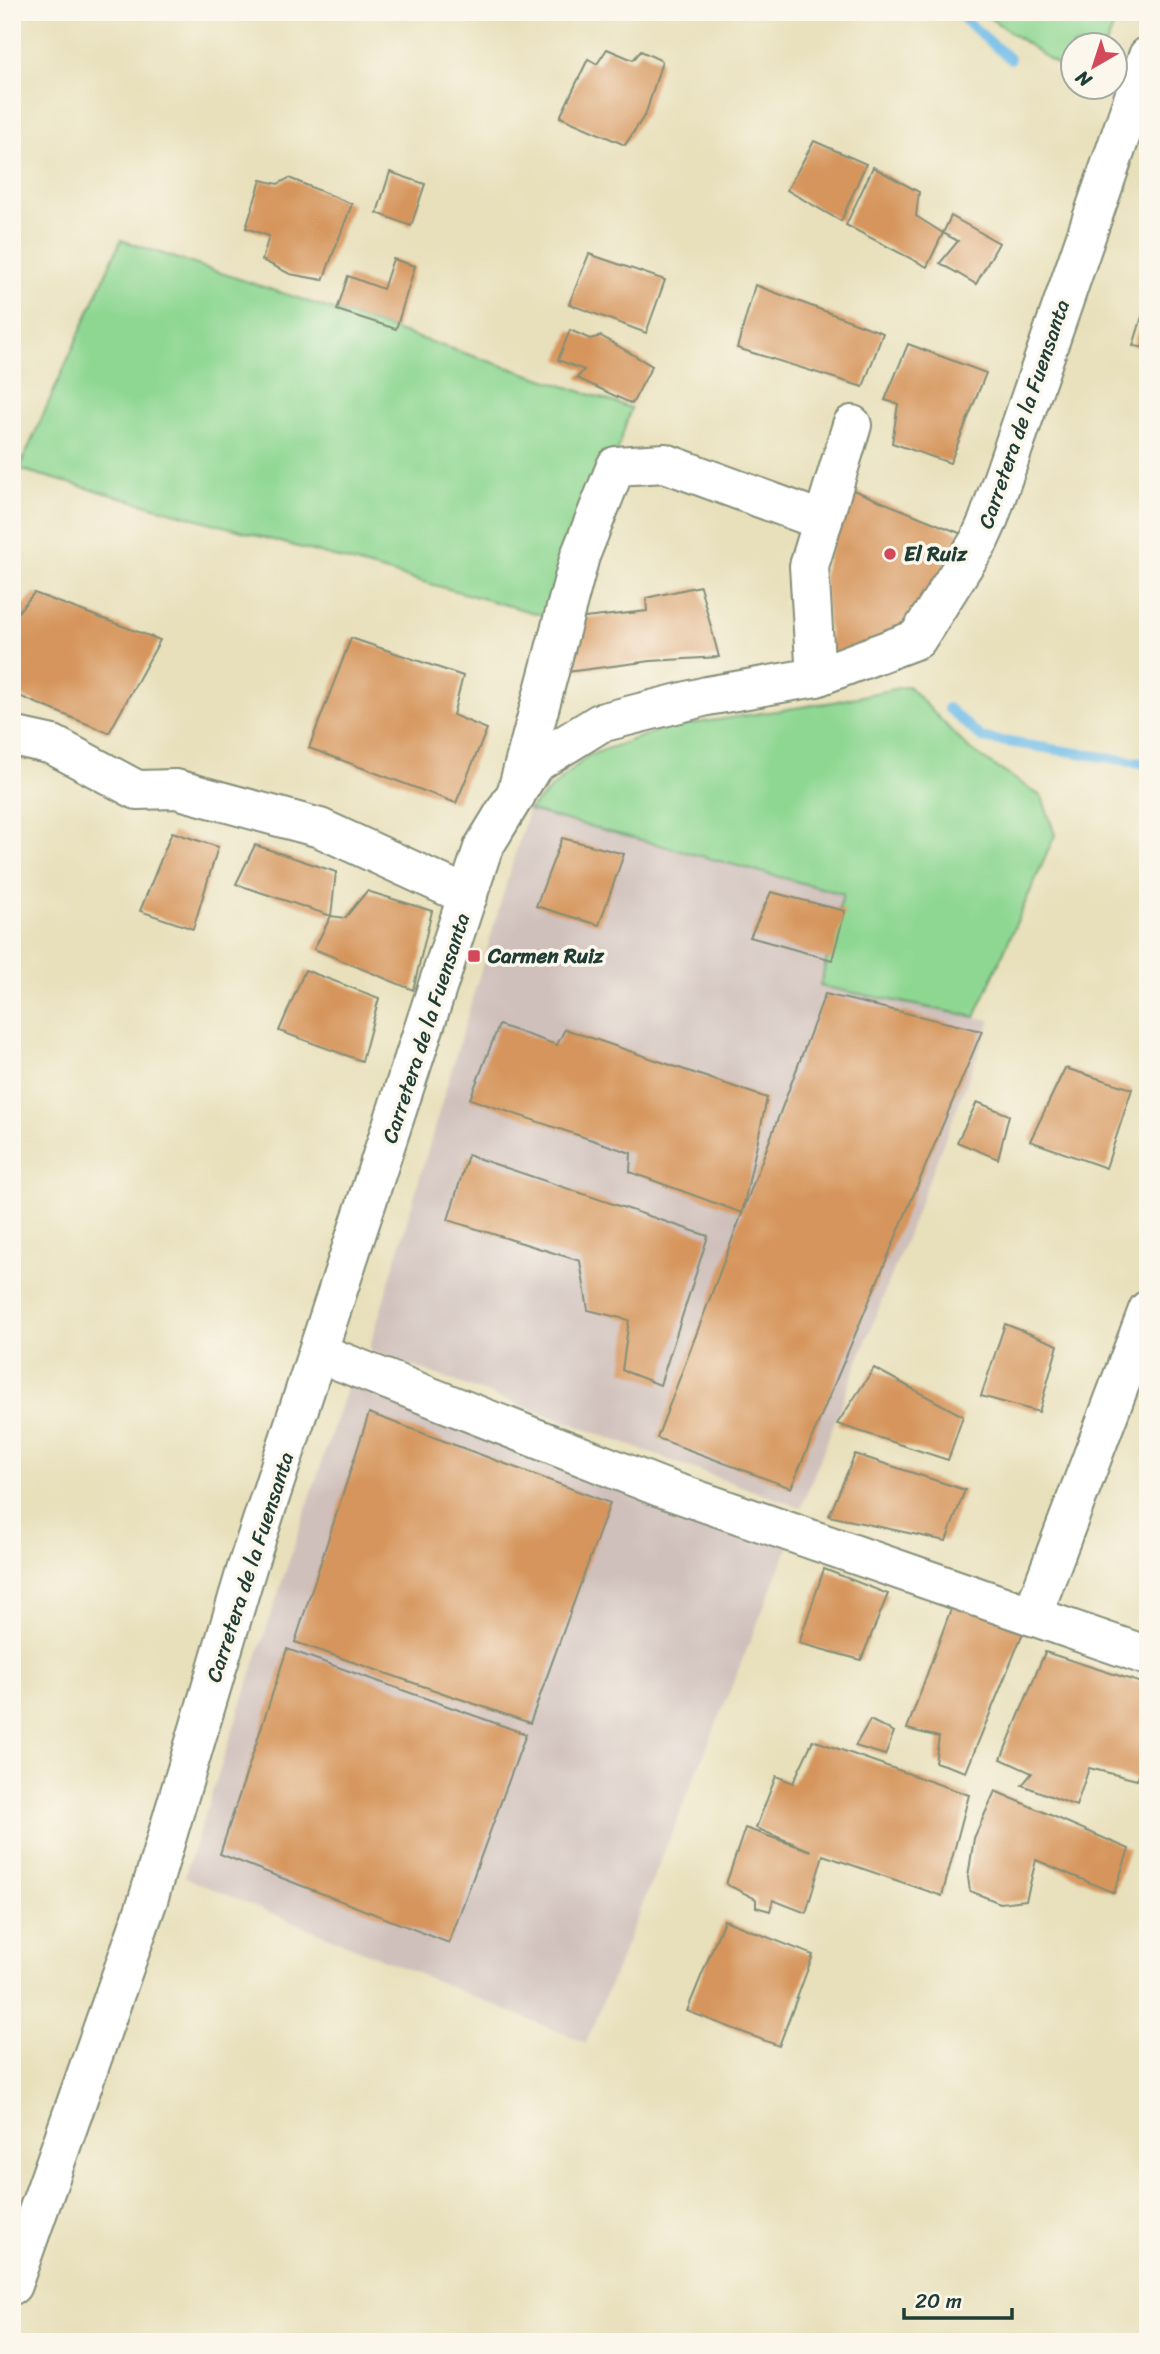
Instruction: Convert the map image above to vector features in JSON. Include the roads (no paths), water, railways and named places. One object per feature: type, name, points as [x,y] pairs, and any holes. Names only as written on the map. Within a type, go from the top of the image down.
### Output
[{"type":"main road","name":"Carretera de la Fuensanta","points":[[12,2285],[148,1900],[248,1564],[483,848],[534,764],[600,723],[707,696],[816,677],[917,639],[979,541],[1148,56]]},
{"type":"main road","points":[[816,677],[809,566],[852,425]]},
{"type":"main road","points":[[516,794],[580,556],[616,466],[665,463],[823,521]]},
{"type":"main road","points":[[12,736],[53,744],[137,790],[176,789],[320,828],[468,896]]},
{"type":"main road","points":[[1032,1616],[1148,1310]]},
{"type":"main road","points":[[319,1353],[660,1487],[1148,1656]]},
{"type":"waterway","points":[[956,12],[1010,59]]},
{"type":"waterway","points":[[948,708],[982,738],[1148,764]]},
{"type":"place","name":"El Ruiz","points":[[890,554]]},
{"type":"place","name":"Carmen Ruiz","points":[[474,956]]}]
